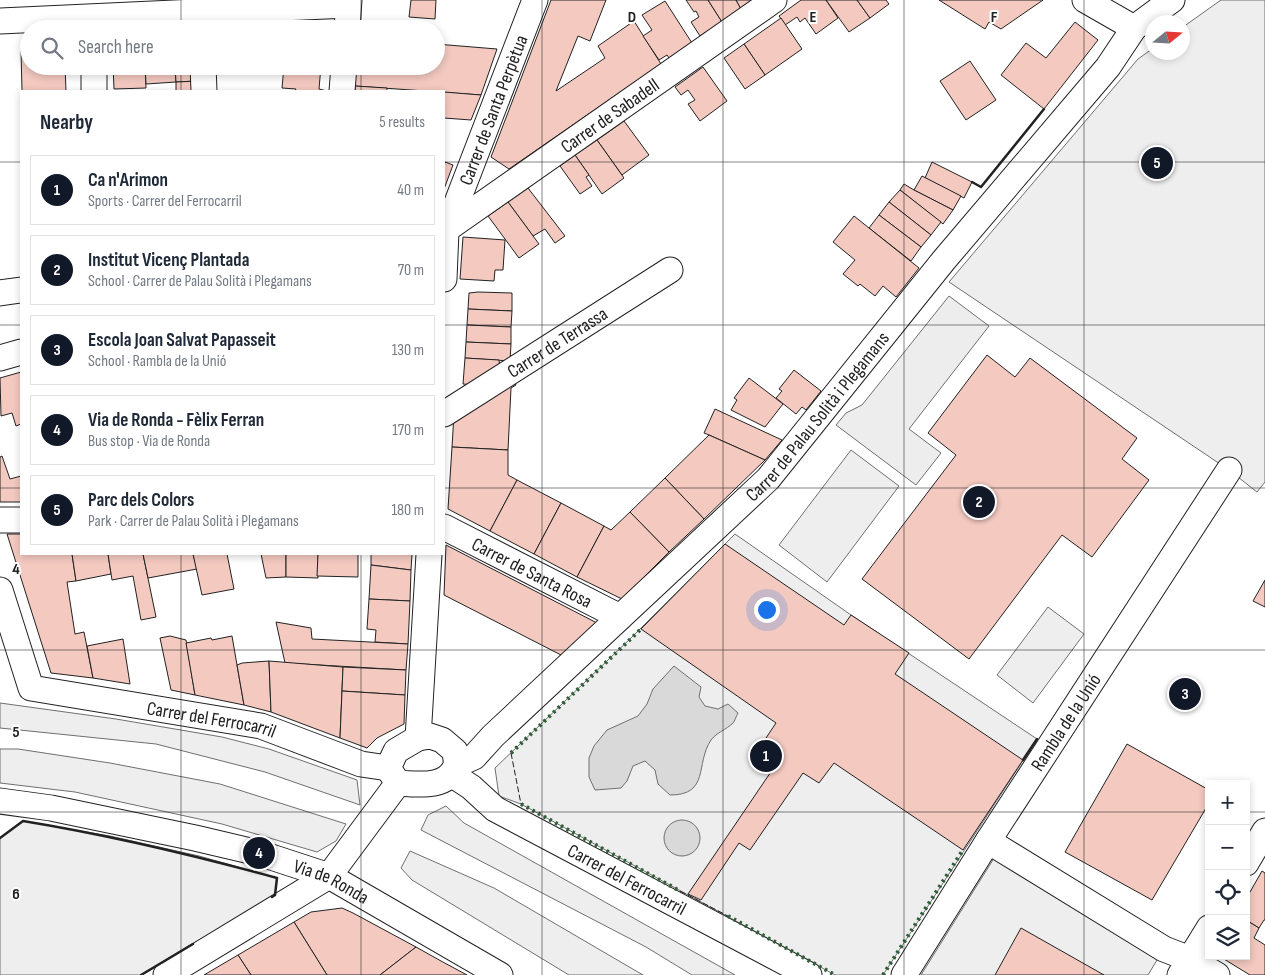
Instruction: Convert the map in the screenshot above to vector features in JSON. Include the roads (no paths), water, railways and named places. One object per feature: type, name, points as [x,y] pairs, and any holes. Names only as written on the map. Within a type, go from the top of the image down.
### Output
[{"type":"street","name":"Carrer de Santa Perpètua","points":[[445,231],[535,0]]},
{"type":"street","name":"Carrer de Sabadell","points":[[445,231],[774,0]]},
{"type":"street","points":[[1085,0],[1134,28]]},
{"type":"street","name":"Carrer de Palau Solità i Plegamans","points":[[454,769],[474,757],[493,736],[768,479],[944,260],[1108,67],[1134,28],[1172,0]]},
{"type":"street","points":[[0,21],[92,15],[348,11]]},
{"type":"street","points":[[94,75],[94,90]]},
{"type":"street","points":[[203,75],[204,90]]},
{"type":"street","points":[[342,90],[343,75]]},
{"type":"street","name":"Carrer de Terrassa","points":[[445,413],[670,270]]},
{"type":"street","points":[[0,293],[20,290]]},
{"type":"street","points":[[0,358],[20,352]]},
{"type":"street","name":"Rambla de la Unió","points":[[904,975],[988,841],[1229,470]]},
{"type":"street","points":[[0,520],[20,520]]},
{"type":"street","name":"Carrer de Santa Rosa","points":[[445,528],[620,617]]},
{"type":"street","points":[[418,738],[428,555]]},
{"type":"street","name":"Carrer del Ferrocarril","points":[[0,590],[31,688],[260,726],[393,775]]},
{"type":"street","points":[[166,975],[329,876],[393,775],[396,751],[418,738],[430,736],[442,740],[454,751],[454,769],[435,783],[393,775]]},
{"type":"street","name":"Carrer del Ferrocarril","points":[[454,769],[495,809],[809,975]]},
{"type":"street","name":"Via de Ronda","points":[[0,801],[51,808],[195,838],[259,853],[329,876],[500,975]]},
{"type":"street","points":[[1250,856],[1265,831]]},
{"type":"street","points":[[988,841],[1164,949],[1185,967],[1217,975]]},
{"type":"street","points":[[1185,967],[1205,934]]},
{"type":"place","name":"Parc dels Colors","points":[[1157,163]]},
{"type":"place","name":"Institut Vicenç Plantada","points":[[979,502]]},
{"type":"place","name":"Escola Joan Salvat Papasseit","points":[[1185,694]]},
{"type":"place","name":"Ca n'Arimon","points":[[766,756]]},
{"type":"place","name":"Via de Ronda - Fèlix Ferran","points":[[259,853]]}]
